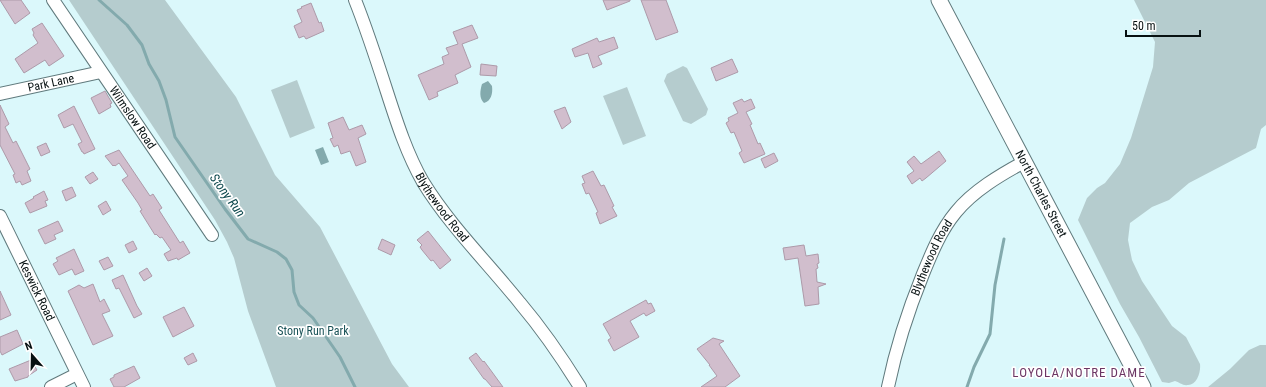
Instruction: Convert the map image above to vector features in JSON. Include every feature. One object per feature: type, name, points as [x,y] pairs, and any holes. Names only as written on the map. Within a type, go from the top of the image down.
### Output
[{"type":"main road","name":"North Charles Street","points":[[939,0],[1143,387]]},
{"type":"street","name":"Wilmslow Road","points":[[52,0],[212,235]]},
{"type":"street","name":"Blythewood Road","points":[[355,0],[372,44],[402,136],[412,160],[424,182],[453,223],[533,319],[580,387]]},
{"type":"street","name":"Park Lane","points":[[0,94],[101,72]]},
{"type":"street","name":"Blythewood Road","points":[[888,387],[900,336],[911,305],[929,259],[945,228],[956,212],[968,200],[996,179],[1024,162]]},
{"type":"street","name":"Keswick Road","points":[[0,216],[84,387]]},
{"type":"street","points":[[51,387],[78,374]]},
{"type":"green space","name":"Stony Run Park","points":[[69,0],[165,0],[236,97],[275,175],[320,227],[392,364],[409,387],[276,387],[248,311],[234,258],[227,242],[215,220]]},
{"type":"green space","points":[[1134,0],[1266,0],[1266,125],[1261,129],[1256,148],[1189,183],[1169,200],[1152,207],[1130,223],[1128,240],[1132,260],[1142,281],[1172,326],[1186,337],[1200,364],[1198,378],[1194,383],[1188,385],[1175,381],[1169,383],[1162,382],[1120,304],[1078,220],[1087,198],[1097,188],[1105,183],[1120,164],[1131,138],[1153,67],[1155,42]]},
{"type":"green space","points":[[683,66],[687,68],[708,109],[706,115],[691,124],[683,121],[664,81],[667,74]]},
{"type":"green space","points":[[297,80],[315,128],[290,138],[271,90]]},
{"type":"green space","points":[[627,87],[646,136],[623,145],[603,96]]},
{"type":"green space","points":[[1260,345],[1266,345],[1266,387],[1208,387],[1230,369],[1249,350]]},
{"type":"water","points":[[488,81],[492,86],[492,94],[490,99],[484,103],[480,94],[482,84]]},
{"type":"water","points":[[323,147],[329,162],[321,165],[315,150]]},
{"type":"building","points":[[0,0],[21,0],[30,13],[15,24]]},
{"type":"building","points":[[603,0],[630,0],[630,1],[607,10]]},
{"type":"building","points":[[641,0],[666,0],[678,32],[656,40]]},
{"type":"building","points":[[311,3],[324,31],[306,39],[304,36],[299,38],[294,26],[302,22],[297,10]]},
{"type":"building","points":[[42,23],[64,56],[49,66],[45,60],[24,73],[15,59],[38,43],[33,35],[34,33],[32,29]]},
{"type":"building","points":[[472,25],[478,38],[462,44],[471,67],[455,75],[458,83],[437,92],[438,96],[429,100],[418,75],[444,64],[442,57],[449,54],[446,48],[458,44],[453,32]]},
{"type":"building","points":[[614,37],[618,48],[598,56],[602,64],[593,68],[588,53],[575,57],[572,49],[597,38],[599,42]]},
{"type":"building","points":[[732,59],[738,72],[716,81],[711,68]]},
{"type":"building","points":[[481,64],[497,66],[496,76],[480,75]]},
{"type":"building","points":[[105,91],[112,103],[110,104],[111,107],[99,114],[91,98]]},
{"type":"building","points":[[742,99],[744,102],[751,99],[755,108],[746,112],[752,124],[750,125],[758,144],[760,143],[765,154],[744,163],[739,153],[742,151],[734,132],[731,133],[726,123],[729,121],[728,118],[738,113],[733,103]]},
{"type":"building","points":[[0,105],[9,124],[5,127],[13,143],[16,141],[30,169],[27,171],[31,181],[22,185],[20,181],[16,183],[13,175],[15,174],[0,145]]},
{"type":"building","points":[[74,106],[95,149],[84,154],[78,144],[82,142],[73,124],[64,128],[58,115]]},
{"type":"building","points":[[565,107],[571,122],[562,129],[554,111]]},
{"type":"building","points":[[343,117],[349,130],[362,125],[366,134],[358,138],[366,162],[356,166],[350,151],[341,154],[338,145],[334,147],[330,139],[333,138],[328,123]]},
{"type":"building","points":[[46,143],[50,152],[41,156],[37,147]]},
{"type":"building","points":[[119,150],[150,196],[153,194],[162,208],[159,210],[180,243],[183,241],[190,253],[178,260],[177,258],[168,261],[164,254],[171,250],[162,237],[160,238],[156,234],[155,235],[140,211],[142,210],[138,203],[122,180],[128,176],[119,163],[113,166],[105,156]]},
{"type":"building","points":[[939,151],[946,161],[922,181],[920,178],[912,184],[907,176],[914,171],[907,162],[914,156],[921,164]]},
{"type":"building","points":[[774,153],[778,161],[765,168],[761,159]]},
{"type":"building","points":[[593,171],[601,186],[604,185],[617,216],[600,224],[596,213],[598,212],[589,193],[586,194],[582,184],[585,183],[582,176]]},
{"type":"building","points":[[93,172],[98,179],[90,184],[85,177]]},
{"type":"building","points":[[72,187],[76,196],[66,201],[62,191]]},
{"type":"building","points":[[44,191],[48,200],[45,201],[47,206],[30,213],[25,203]]},
{"type":"building","points":[[106,201],[111,210],[103,215],[98,206]]},
{"type":"building","points":[[58,221],[63,231],[54,235],[56,239],[45,244],[38,230]]},
{"type":"building","points":[[428,231],[451,260],[440,269],[422,250],[420,247],[422,245],[417,240]]},
{"type":"building","points":[[382,239],[395,245],[391,255],[378,249]]},
{"type":"building","points":[[133,241],[137,249],[129,253],[125,245]]},
{"type":"building","points":[[804,245],[806,256],[818,254],[819,263],[817,264],[818,268],[816,269],[817,282],[826,284],[818,287],[819,304],[805,306],[798,258],[785,260],[783,248]]},
{"type":"building","points":[[74,249],[84,271],[75,275],[72,269],[59,275],[53,264],[58,261],[56,258]]},
{"type":"building","points":[[108,257],[113,266],[104,270],[99,261]]},
{"type":"building","points":[[147,268],[152,276],[144,281],[139,273]]},
{"type":"building","points":[[123,275],[142,314],[134,318],[119,288],[116,289],[112,280]]},
{"type":"building","points":[[93,284],[100,302],[104,299],[110,311],[102,314],[113,336],[93,345],[68,291],[79,285],[84,288]]},
{"type":"building","points":[[0,291],[11,315],[0,320]]},
{"type":"building","points":[[646,300],[648,304],[651,303],[655,311],[646,316],[644,313],[630,321],[639,337],[614,351],[608,340],[611,338],[603,324]]},
{"type":"building","points":[[184,307],[194,326],[173,337],[163,317]]},
{"type":"building","points":[[17,330],[23,344],[2,355],[0,351],[0,337]]},
{"type":"building","points":[[713,338],[724,341],[719,344],[740,376],[725,387],[701,387],[717,376],[697,349]]},
{"type":"building","points":[[193,353],[197,361],[188,365],[184,358]]},
{"type":"building","points":[[476,353],[483,362],[484,361],[503,387],[492,387],[484,379],[469,358]]},
{"type":"building","points":[[31,360],[37,370],[28,377],[15,381],[9,369]]},
{"type":"building","points":[[134,366],[140,378],[124,387],[114,387],[110,379],[114,377],[114,375]]},
{"type":"waterway","name":"Stony Run","points":[[99,0],[127,25],[142,45],[166,100],[175,137],[225,209],[248,239],[277,252],[286,259],[292,270],[294,292],[299,305],[313,318],[340,357],[355,387]]},
{"type":"waterway","points":[[967,387],[974,367],[990,334],[995,285],[1004,239]]},
{"type":"district","name":"LOYOLA/NOTRE DAME","points":[[1079,372]]}]
